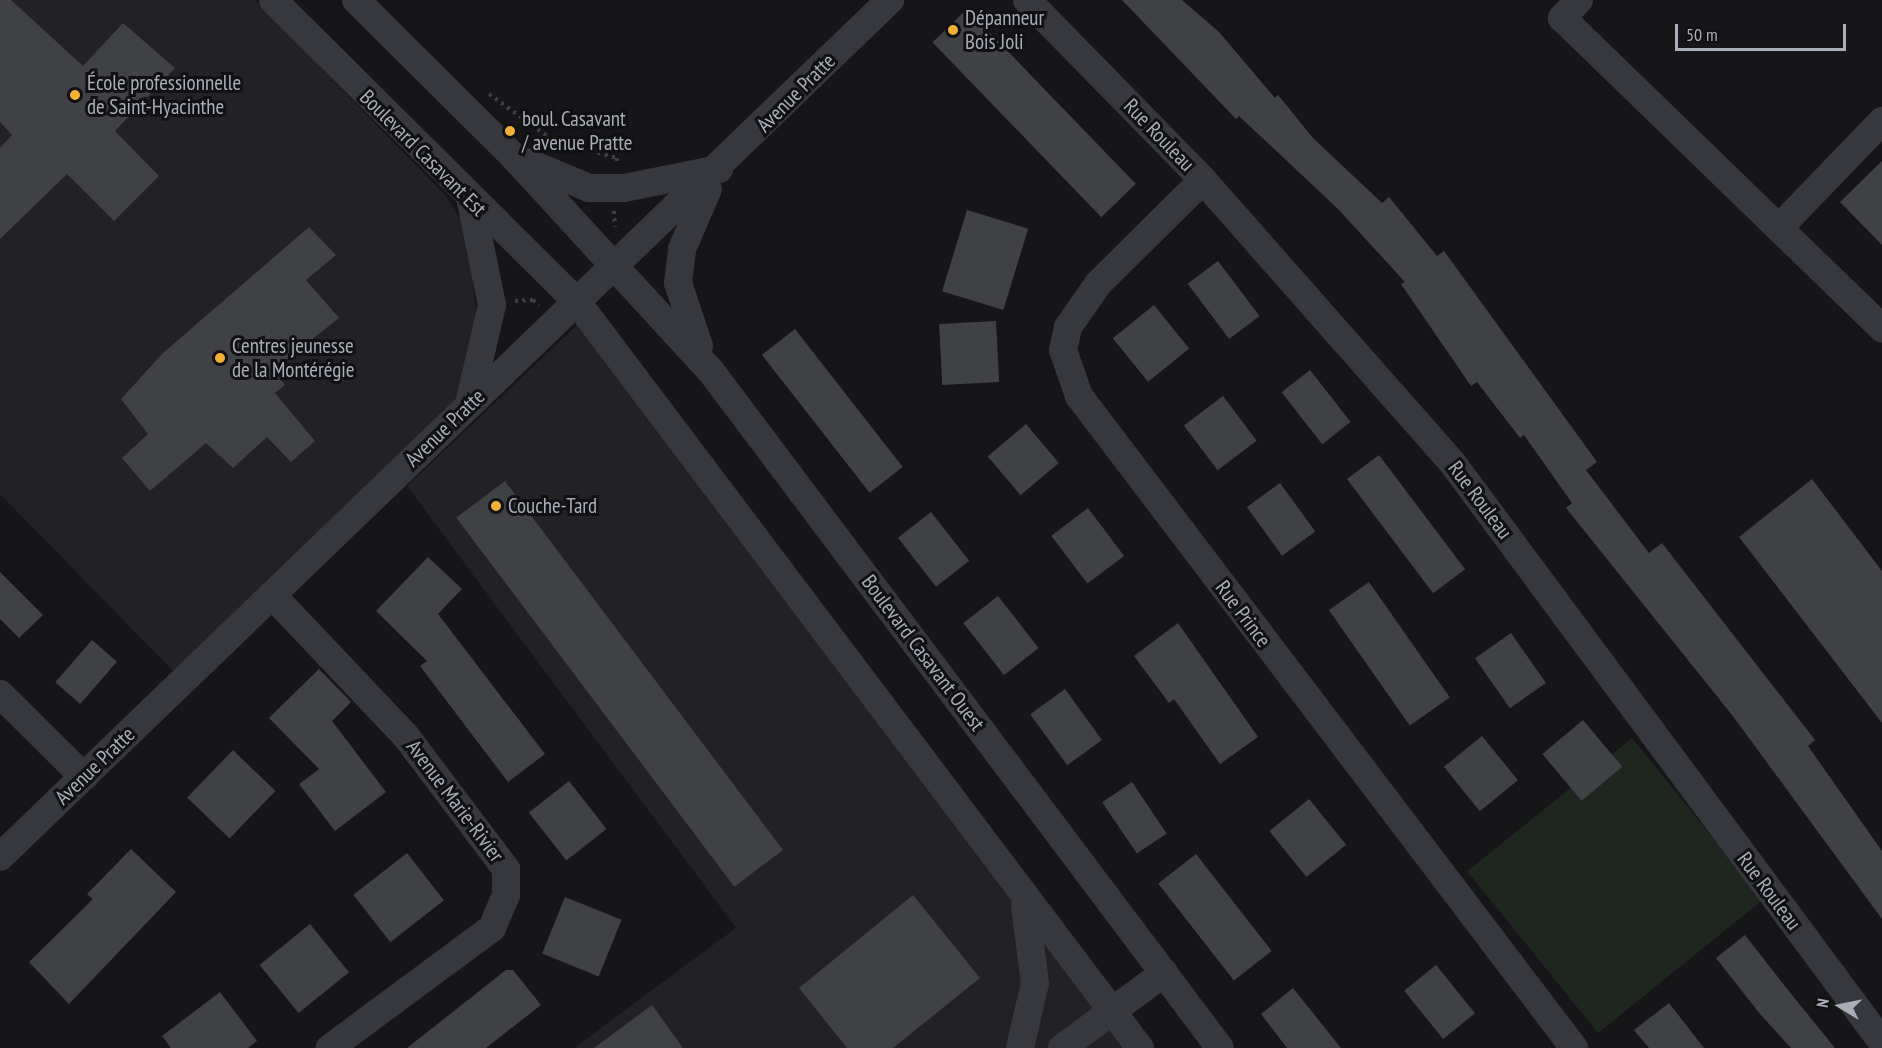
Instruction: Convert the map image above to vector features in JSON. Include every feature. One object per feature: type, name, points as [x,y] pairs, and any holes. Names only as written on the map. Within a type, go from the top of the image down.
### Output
[{"type":"street","name":"Boulevard Casavant Est","points":[[273,0],[471,202],[577,303]]},
{"type":"street","points":[[356,0],[512,155],[616,266]]},
{"type":"street","name":"Avenue Pratte","points":[[0,857],[469,404],[719,169],[890,0]]},
{"type":"street","name":"Rue Rouleau","points":[[1027,0],[1203,180],[1451,461],[1872,1010],[1882,1042]]},
{"type":"street","points":[[1579,0],[1562,18],[1882,328]]},
{"type":"street","points":[[1779,228],[1882,122]]},
{"type":"street","points":[[512,155],[589,188],[615,188],[719,169]]},
{"type":"street","points":[[710,370],[686,319],[678,283],[693,216],[719,169]]},
{"type":"street","name":"Rue Prince","points":[[1203,180],[1098,284],[1068,327],[1063,351],[1079,396],[1574,1048]]},
{"type":"street","points":[[469,404],[492,305],[471,202]]},
{"type":"street","name":"Boulevard Casavant Ouest","points":[[616,266],[710,370],[1221,1048]]},
{"type":"street","points":[[577,303],[1140,1048]]},
{"type":"street","name":"Avenue Marie-Rivier","points":[[272,595],[405,735],[506,869],[506,895],[492,928],[330,1048]]},
{"type":"street","points":[[0,694],[84,777]]},
{"type":"street","points":[[1020,1048],[1035,983],[1034,942],[1023,895]]},
{"type":"street","points":[[1062,1048],[1164,973]]},
{"type":"path","points":[[483,90],[554,141],[617,159],[614,225]]},
{"type":"path","points":[[503,302],[533,300],[539,306]]},
{"type":"shaded area","points":[[0,0],[255,0],[446,196],[469,233],[477,326],[458,404],[177,675],[0,494]]},
{"type":"shaded area","points":[[578,324],[1122,1048],[574,1048],[736,928],[407,486]]},
{"type":"shaded area","points":[[1632,738],[1763,900],[1598,1033],[1467,871]]},
{"type":"building","name":"École professionnelle de Saint-Hyacinthe","points":[[0,0],[11,0],[83,66],[123,23],[175,68],[115,131],[159,176],[114,221],[67,174],[0,239],[0,148],[12,135],[0,122]]},
{"type":"building","points":[[1122,0],[1182,0],[1219,32],[1275,98],[1278,95],[1313,138],[1382,203],[1389,197],[1437,256],[1444,251],[1597,462],[1586,470],[1649,553],[1662,543],[1815,740],[1808,746],[1882,851],[1882,919],[1732,715],[1566,508],[1572,503],[1524,435],[1520,438],[1477,382],[1471,386],[1401,284],[1405,282],[1338,209],[1239,116],[1236,119]]},
{"type":"building","points":[[967,9],[1136,184],[1101,217],[932,42]]},
{"type":"building","points":[[1882,161],[1882,245],[1840,202]]},
{"type":"building","points":[[967,210],[1028,229],[1003,310],[942,291]]},
{"type":"building","name":"Centres jeunesse de la Montérégie","points":[[309,227],[336,255],[306,280],[339,318],[273,370],[285,385],[275,393],[315,441],[291,462],[267,437],[233,468],[206,443],[150,491],[122,458],[148,434],[121,399],[163,353]]},
{"type":"building","points":[[1218,261],[1260,316],[1229,339],[1188,284]]},
{"type":"building","points":[[1154,305],[1189,349],[1148,382],[1113,338]]},
{"type":"building","points":[[996,321],[999,382],[942,385],[939,324]]},
{"type":"building","points":[[795,329],[903,467],[870,493],[762,355]]},
{"type":"building","points":[[1310,370],[1351,422],[1322,444],[1282,392]]},
{"type":"building","points":[[1223,396],[1257,441],[1218,470],[1184,425]]},
{"type":"building","points":[[1026,424],[1059,463],[1020,495],[988,456]]},
{"type":"building","points":[[1379,455],[1465,569],[1433,593],[1347,479]]},
{"type":"building","points":[[1812,479],[1882,571],[1882,723],[1739,537]]},
{"type":"building","points":[[505,481],[783,850],[734,887],[456,518]]},
{"type":"building","points":[[1280,483],[1315,532],[1282,556],[1247,507]]},
{"type":"building","points":[[1088,508],[1124,556],[1087,584],[1051,536]]},
{"type":"building","points":[[931,512],[969,561],[936,587],[898,538]]},
{"type":"building","points":[[428,557],[462,589],[438,614],[545,754],[508,782],[420,666],[427,661],[376,611]]},
{"type":"building","points":[[0,572],[43,615],[19,638],[0,619]]},
{"type":"building","points":[[1369,582],[1450,698],[1410,726],[1329,610]]},
{"type":"building","points":[[998,596],[1039,648],[1004,675],[963,623]]},
{"type":"building","points":[[1178,623],[1258,737],[1220,764],[1174,699],[1169,703],[1134,656]]},
{"type":"building","points":[[1511,633],[1546,683],[1510,708],[1475,658]]},
{"type":"building","points":[[92,640],[117,662],[80,704],[55,682]]},
{"type":"building","points":[[319,669],[351,702],[332,721],[386,792],[335,831],[299,784],[319,769],[269,718]]},
{"type":"building","points":[[1065,689],[1102,740],[1067,765],[1030,714]]},
{"type":"building","points":[[1583,720],[1622,767],[1582,801],[1542,754]]},
{"type":"building","points":[[1482,736],[1518,780],[1480,811],[1444,767]]},
{"type":"building","points":[[233,750],[275,791],[230,838],[187,797]]},
{"type":"building","points":[[569,781],[607,829],[566,860],[529,812]]},
{"type":"building","points":[[1132,782],[1167,833],[1137,854],[1102,802]]},
{"type":"building","points":[[1309,799],[1346,845],[1306,877],[1269,831]]},
{"type":"building","points":[[131,849],[176,892],[69,1004],[29,962],[93,899],[87,894]]},
{"type":"building","points":[[407,853],[444,900],[390,942],[353,895]]},
{"type":"building","points":[[1196,854],[1272,951],[1234,980],[1158,884]]},
{"type":"building","points":[[913,895],[980,978],[893,1048],[847,1048],[799,988]]},
{"type":"building","points":[[565,897],[622,920],[599,976],[542,954]]},
{"type":"building","points":[[310,924],[349,972],[299,1013],[259,965]]},
{"type":"building","points":[[1745,935],[1835,1048],[1791,1048],[1760,1014],[1716,958]]},
{"type":"building","points":[[1436,965],[1475,1013],[1443,1039],[1404,991]]},
{"type":"building","points":[[506,970],[513,970],[541,1005],[486,1048],[407,1048]]},
{"type":"building","points":[[1293,988],[1341,1048],[1287,1048],[1261,1014]]},
{"type":"building","points":[[220,992],[257,1041],[248,1048],[171,1048],[162,1036]]},
{"type":"building","points":[[1669,1003],[1704,1048],[1649,1048],[1634,1030]]},
{"type":"building","points":[[652,1005],[683,1048],[594,1048]]},
{"type":"place","name":"Dépanneur Bois Joli","points":[[953,30]]},
{"type":"place","name":"École professionnelle de Saint-Hyacinthe","points":[[75,95]]},
{"type":"place","name":"boul. Casavant / avenue Pratte","points":[[510,131]]},
{"type":"place","name":"Centres jeunesse de la Montérégie","points":[[220,358]]},
{"type":"place","name":"Couche-Tard","points":[[496,506]]}]
